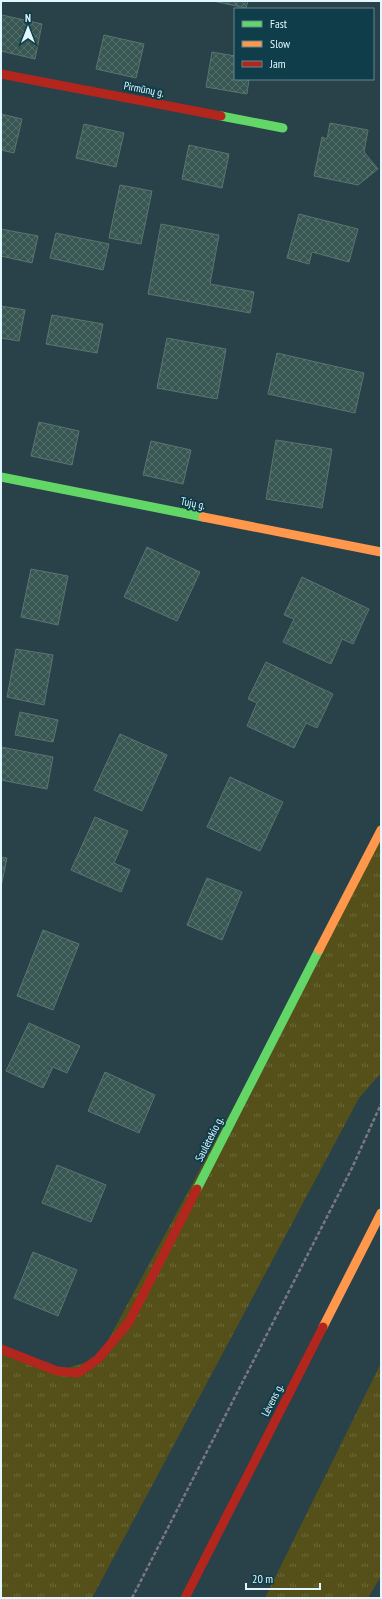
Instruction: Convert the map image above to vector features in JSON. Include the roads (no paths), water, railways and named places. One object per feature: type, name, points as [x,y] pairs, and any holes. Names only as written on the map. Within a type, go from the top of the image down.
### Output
[{"type":"street","name":"Pirmūnų g.","points":[[1,74],[283,128]]},
{"type":"street","name":"Tujų g.","points":[[1,477],[381,552]]},
{"type":"street","name":"Saulėtekio g.","points":[[1,1349],[57,1371],[78,1373],[98,1359],[129,1322],[381,830]]},
{"type":"street","name":"Lėvens g.","points":[[185,1598],[381,1213]]}]
